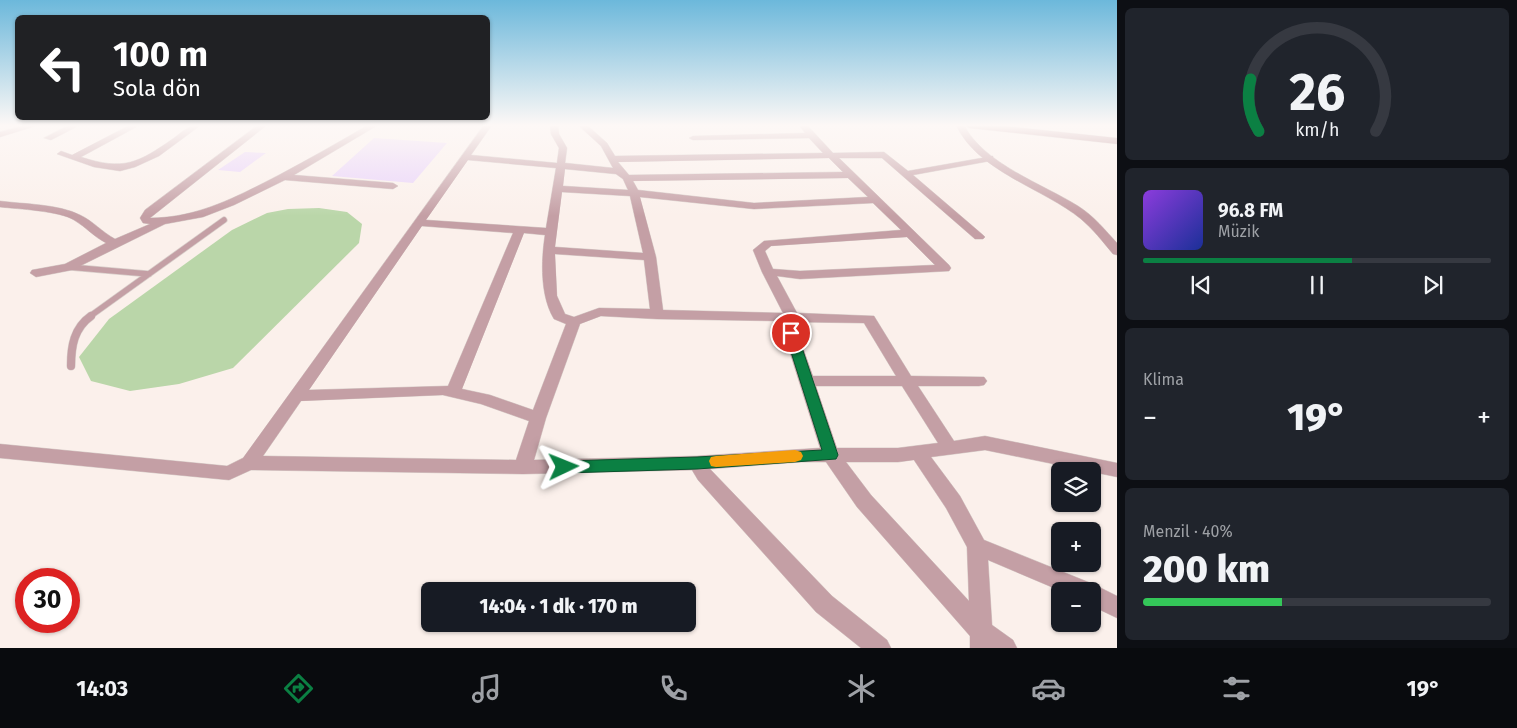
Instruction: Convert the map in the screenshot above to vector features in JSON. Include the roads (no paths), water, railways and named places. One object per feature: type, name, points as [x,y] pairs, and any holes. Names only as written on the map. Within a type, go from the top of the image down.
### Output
[{"type":"street","points":[[65,155],[110,168],[132,166],[152,155]]},
{"type":"street","points":[[73,158],[78,155]]},
{"type":"street","points":[[161,223],[147,221],[144,218],[224,155]]},
{"type":"street","points":[[36,273],[68,267],[115,243],[161,223],[186,218],[234,202],[320,155]]},
{"type":"street","points":[[562,155],[549,249],[551,296],[559,316],[574,322],[599,312],[869,319],[897,367],[908,381],[950,448]]},
{"type":"street","points":[[611,155],[619,171],[627,178],[634,193],[650,257],[657,315]]},
{"type":"street","points":[[613,159],[871,155]]},
{"type":"street","points":[[884,155],[979,237]]},
{"type":"street","points":[[987,155],[1086,217],[1117,251]]},
{"type":"street","points":[[249,463],[466,156],[619,171]]},
{"type":"street","points":[[768,272],[800,275],[945,268],[831,156]]},
{"type":"street","points":[[906,174],[990,158]]},
{"type":"street","points":[[627,178],[851,175]]},
{"type":"street","points":[[282,177],[393,186]]},
{"type":"street","points":[[557,189],[634,193],[754,206],[877,200]]},
{"type":"street","points":[[0,204],[77,216],[99,235],[115,243]]},
{"type":"street","points":[[419,223],[551,232]]},
{"type":"street","points":[[453,392],[520,230]]},
{"type":"street","points":[[911,233],[768,243],[759,250],[790,318],[806,380],[831,455],[864,501],[982,640],[1005,648]]},
{"type":"street","points":[[549,249],[562,252],[650,257]]},
{"type":"street","points":[[524,467],[538,418],[574,322]]},
{"type":"street","points":[[806,380],[979,381]]},
{"type":"street","points":[[296,396],[443,390],[484,399],[538,418]]},
{"type":"street","points":[[0,451],[229,473],[249,463],[524,467],[697,463],[831,455],[898,455],[985,443],[1117,470]]},
{"type":"street","points":[[918,452],[953,502],[977,546],[982,640]]},
{"type":"street","points":[[697,463],[704,475],[824,604],[879,648]]},
{"type":"street","points":[[977,546],[1063,582]]},
{"type":"street","points":[[1101,599],[1117,607]]},
{"type":"lane","points":[[71,366],[71,344],[81,326],[94,314],[224,220]]},
{"type":"lane","points":[[68,267],[150,274]]}]
